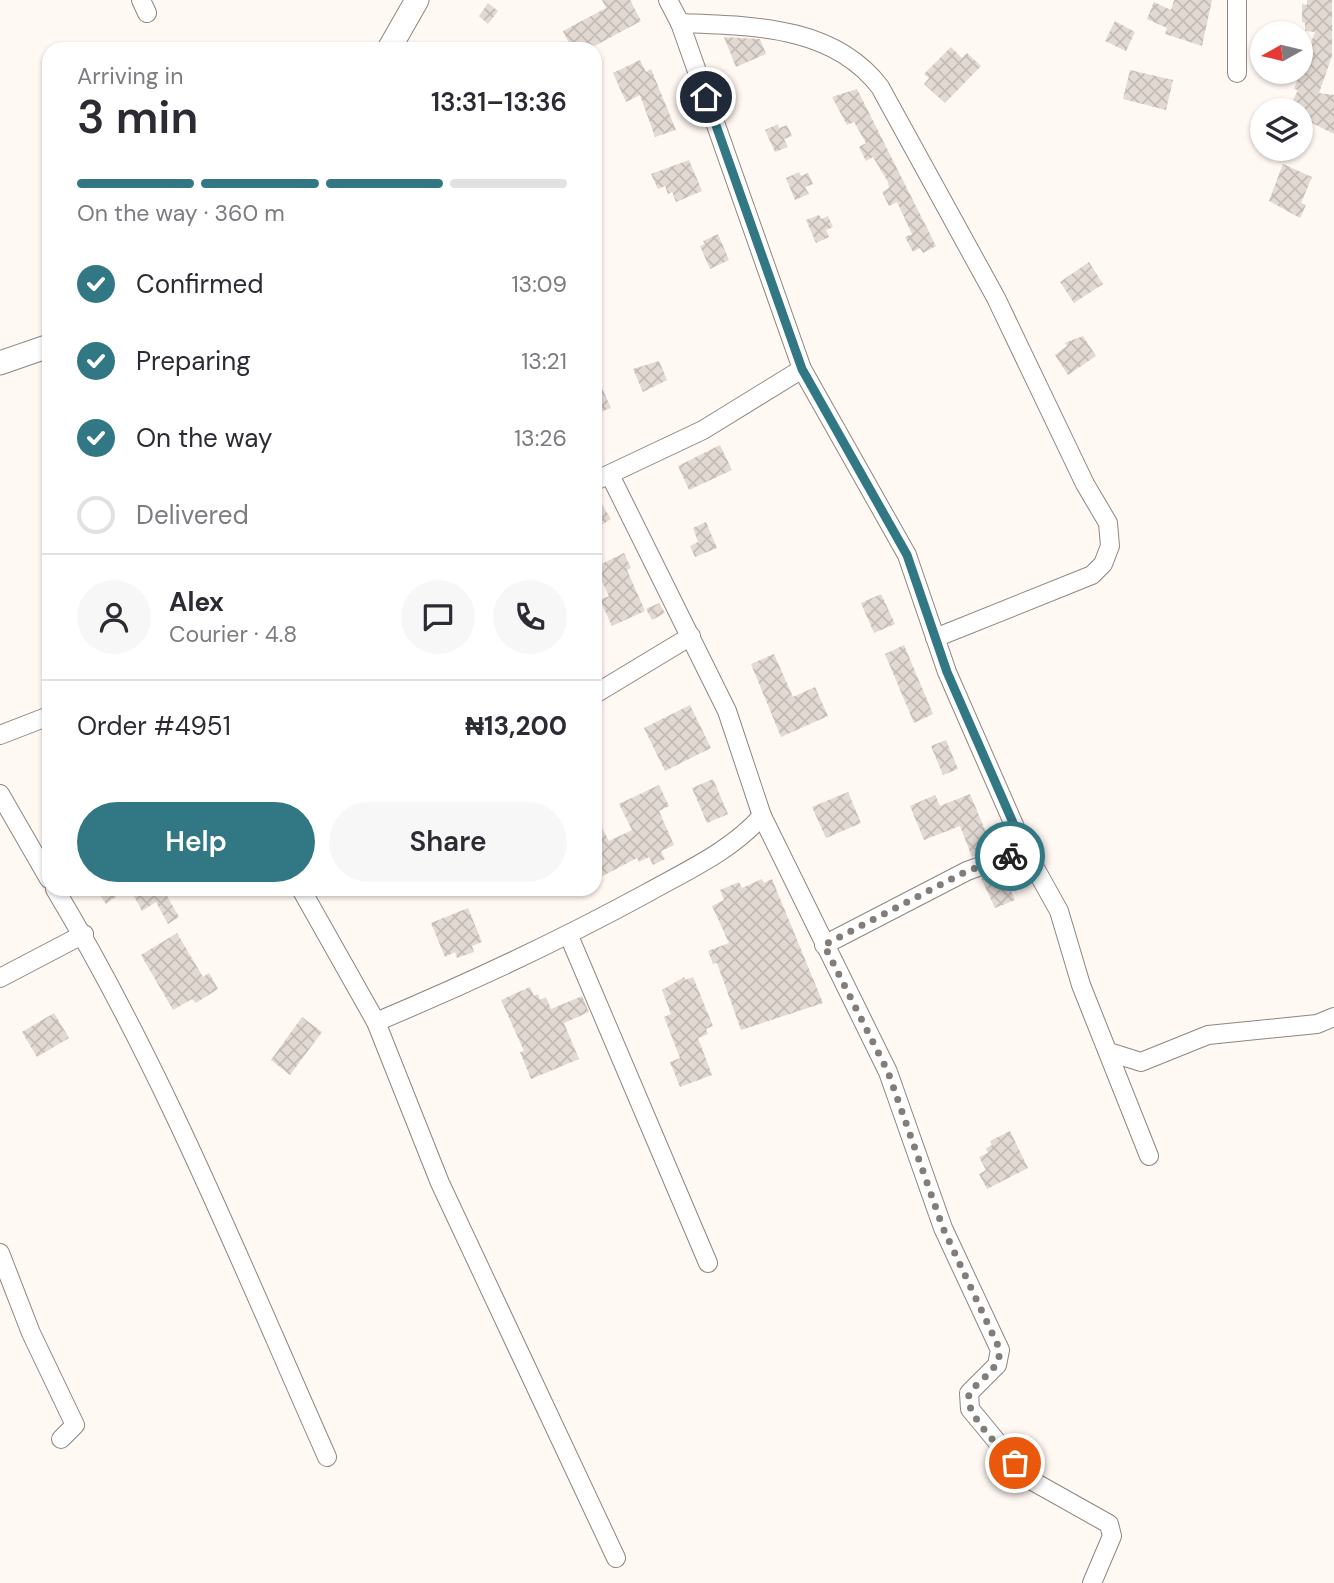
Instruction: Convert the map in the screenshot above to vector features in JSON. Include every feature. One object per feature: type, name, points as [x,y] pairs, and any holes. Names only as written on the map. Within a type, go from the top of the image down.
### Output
[{"type":"main road","points":[[393,42],[417,0]]},
{"type":"main road","points":[[0,363],[42,348]]},
{"type":"street","points":[[668,0],[680,23],[802,369],[907,555],[947,672],[1025,850],[1059,911],[1081,985],[1149,1156]]},
{"type":"street","points":[[1237,0],[1237,73]]},
{"type":"street","points":[[680,23],[761,27],[805,36],[829,46],[867,69],[880,87],[996,298],[1085,484],[1108,523],[1110,546],[1103,564],[1092,575],[935,638]]},
{"type":"street","points":[[802,369],[703,430],[603,478],[691,636],[727,711],[762,816],[888,1072],[943,1228],[1000,1350],[997,1365],[969,1393],[970,1409],[1027,1478],[1109,1524],[1112,1536],[1092,1583]]},
{"type":"street","points":[[602,690],[691,636]]},
{"type":"street","points":[[0,735],[42,719]]},
{"type":"street","points":[[0,794],[42,866]]},
{"type":"street","points":[[376,1022],[485,976],[569,936],[719,853],[744,835],[762,816]]},
{"type":"street","points":[[824,945],[967,871],[1025,850]]},
{"type":"street","points":[[60,896],[84,934],[202,1174],[327,1457]]},
{"type":"street","points":[[305,896],[376,1022],[440,1183],[616,1558]]},
{"type":"street","points":[[0,978],[84,934]]},
{"type":"street","points":[[569,936],[708,1263]]},
{"type":"street","points":[[1109,1052],[1141,1062],[1208,1035],[1317,1024],[1334,1017]]},
{"type":"street","points":[[0,1252],[31,1333],[75,1425],[61,1439]]},
{"type":"building","points":[[602,0],[630,0],[641,21],[602,42],[568,42],[563,31],[606,8]]},
{"type":"building","points":[[1174,0],[1212,0],[1202,46],[1165,34],[1167,28],[1147,19],[1154,2],[1171,10]]},
{"type":"building","points":[[1307,0],[1332,0],[1332,56],[1319,93],[1334,95],[1334,134],[1313,124],[1313,98],[1294,98],[1298,90],[1294,89],[1296,84],[1313,84],[1315,32],[1313,21],[1302,21],[1302,4],[1307,5]]},
{"type":"building","points":[[488,3],[498,11],[488,24],[479,16]]},
{"type":"building","points":[[1115,21],[1135,32],[1126,51],[1105,41]]},
{"type":"building","points":[[724,37],[760,39],[766,54],[736,67]]},
{"type":"building","points":[[951,47],[962,58],[967,53],[981,66],[945,103],[924,84],[929,78],[924,74]]},
{"type":"building","points":[[640,60],[646,72],[651,69],[676,130],[655,137],[640,95],[626,102],[613,73]]},
{"type":"building","points":[[1130,70],[1173,80],[1166,110],[1123,99]]},
{"type":"building","points":[[857,89],[936,246],[923,253],[920,248],[913,252],[905,237],[912,234],[897,202],[889,206],[882,192],[889,188],[888,182],[873,157],[866,161],[859,147],[866,143],[854,122],[847,125],[832,97]]},
{"type":"building","points":[[778,124],[779,128],[787,125],[792,136],[784,139],[788,147],[775,152],[765,130]]},
{"type":"building","points":[[689,160],[702,191],[676,202],[672,192],[668,194],[665,186],[658,189],[651,174]]},
{"type":"building","points":[[1283,164],[1312,177],[1301,203],[1306,205],[1300,218],[1269,201]]},
{"type":"building","points":[[799,172],[801,176],[808,173],[813,184],[805,187],[809,194],[795,200],[786,178]]},
{"type":"building","points":[[819,215],[821,219],[828,216],[833,227],[826,230],[829,237],[816,243],[806,220]]},
{"type":"building","points":[[718,234],[729,260],[710,269],[700,246],[705,244],[703,241]]},
{"type":"building","points":[[1089,262],[1103,284],[1074,303],[1060,282]]},
{"type":"building","points":[[1083,336],[1096,356],[1068,375],[1055,355],[1067,346],[1065,343]]},
{"type":"building","points":[[659,361],[667,380],[643,392],[633,369]]},
{"type":"building","points":[[602,388],[611,408],[602,411]]},
{"type":"building","points":[[720,445],[732,470],[689,490],[678,466]]},
{"type":"building","points":[[602,504],[611,519],[602,525]]},
{"type":"building","points":[[706,522],[717,548],[695,557],[690,546],[698,542],[693,528]]},
{"type":"building","points":[[624,553],[631,568],[627,570],[645,611],[612,626],[602,604],[602,599],[609,596],[602,582],[602,564]]},
{"type":"building","points":[[881,594],[895,624],[874,633],[861,603]]},
{"type":"building","points":[[659,603],[665,613],[652,620],[646,609]]},
{"type":"building","points":[[904,645],[933,714],[914,723],[885,654]]},
{"type":"building","points":[[774,654],[793,697],[815,687],[828,716],[781,737],[751,664]]},
{"type":"building","points":[[690,705],[711,748],[665,771],[644,728]]},
{"type":"building","points":[[946,740],[958,769],[943,775],[931,746]]},
{"type":"building","points":[[713,779],[728,814],[707,823],[692,788]]},
{"type":"building","points":[[659,785],[669,806],[659,811],[674,845],[661,851],[665,859],[653,865],[649,857],[639,862],[637,858],[602,876],[602,828],[609,841],[632,830],[619,804]]},
{"type":"building","points":[[848,792],[861,823],[826,838],[812,807]]},
{"type":"building","points":[[970,794],[993,849],[972,857],[960,826],[924,840],[910,806],[935,795],[940,806]]},
{"type":"building","points":[[1002,870],[1015,900],[995,908],[981,878]]},
{"type":"building","points":[[762,879],[764,883],[772,879],[823,1003],[741,1030],[717,963],[713,964],[708,951],[729,943],[712,906],[724,900],[720,890],[739,882],[742,888]]},
{"type":"building","points":[[101,896],[117,896],[106,904]]},
{"type":"building","points":[[134,896],[167,896],[179,917],[168,924],[156,902],[142,911]]},
{"type":"building","points":[[468,908],[482,942],[472,946],[474,952],[457,958],[455,952],[445,957],[431,923]]},
{"type":"building","points":[[177,933],[203,977],[209,973],[218,989],[196,1003],[192,999],[173,1010],[141,955]]},
{"type":"building","points":[[684,977],[685,980],[693,977],[713,1026],[706,1029],[708,1034],[698,1038],[712,1075],[680,1087],[670,1062],[680,1058],[664,1017],[671,1014],[662,990]]},
{"type":"building","points":[[530,987],[534,996],[538,994],[540,1000],[546,997],[551,1009],[582,996],[589,1012],[564,1023],[579,1059],[531,1079],[520,1052],[524,1051],[501,1000]]},
{"type":"building","points":[[54,1013],[69,1038],[37,1057],[22,1032]]},
{"type":"building","points":[[302,1017],[322,1032],[290,1075],[271,1060]]},
{"type":"building","points":[[1010,1131],[1028,1168],[987,1189],[979,1174],[986,1170],[979,1157],[988,1153],[986,1148],[992,1145],[990,1141]]},
{"type":"way so far","points":[[1010,856],[967,871],[824,945],[888,1072],[943,1228],[1000,1350],[997,1365],[969,1393],[968,1401],[970,1409],[989,1435],[1015,1463]]},
{"type":"route","points":[[706,97],[802,369],[907,555],[947,672],[1025,850],[1010,856]]}]
